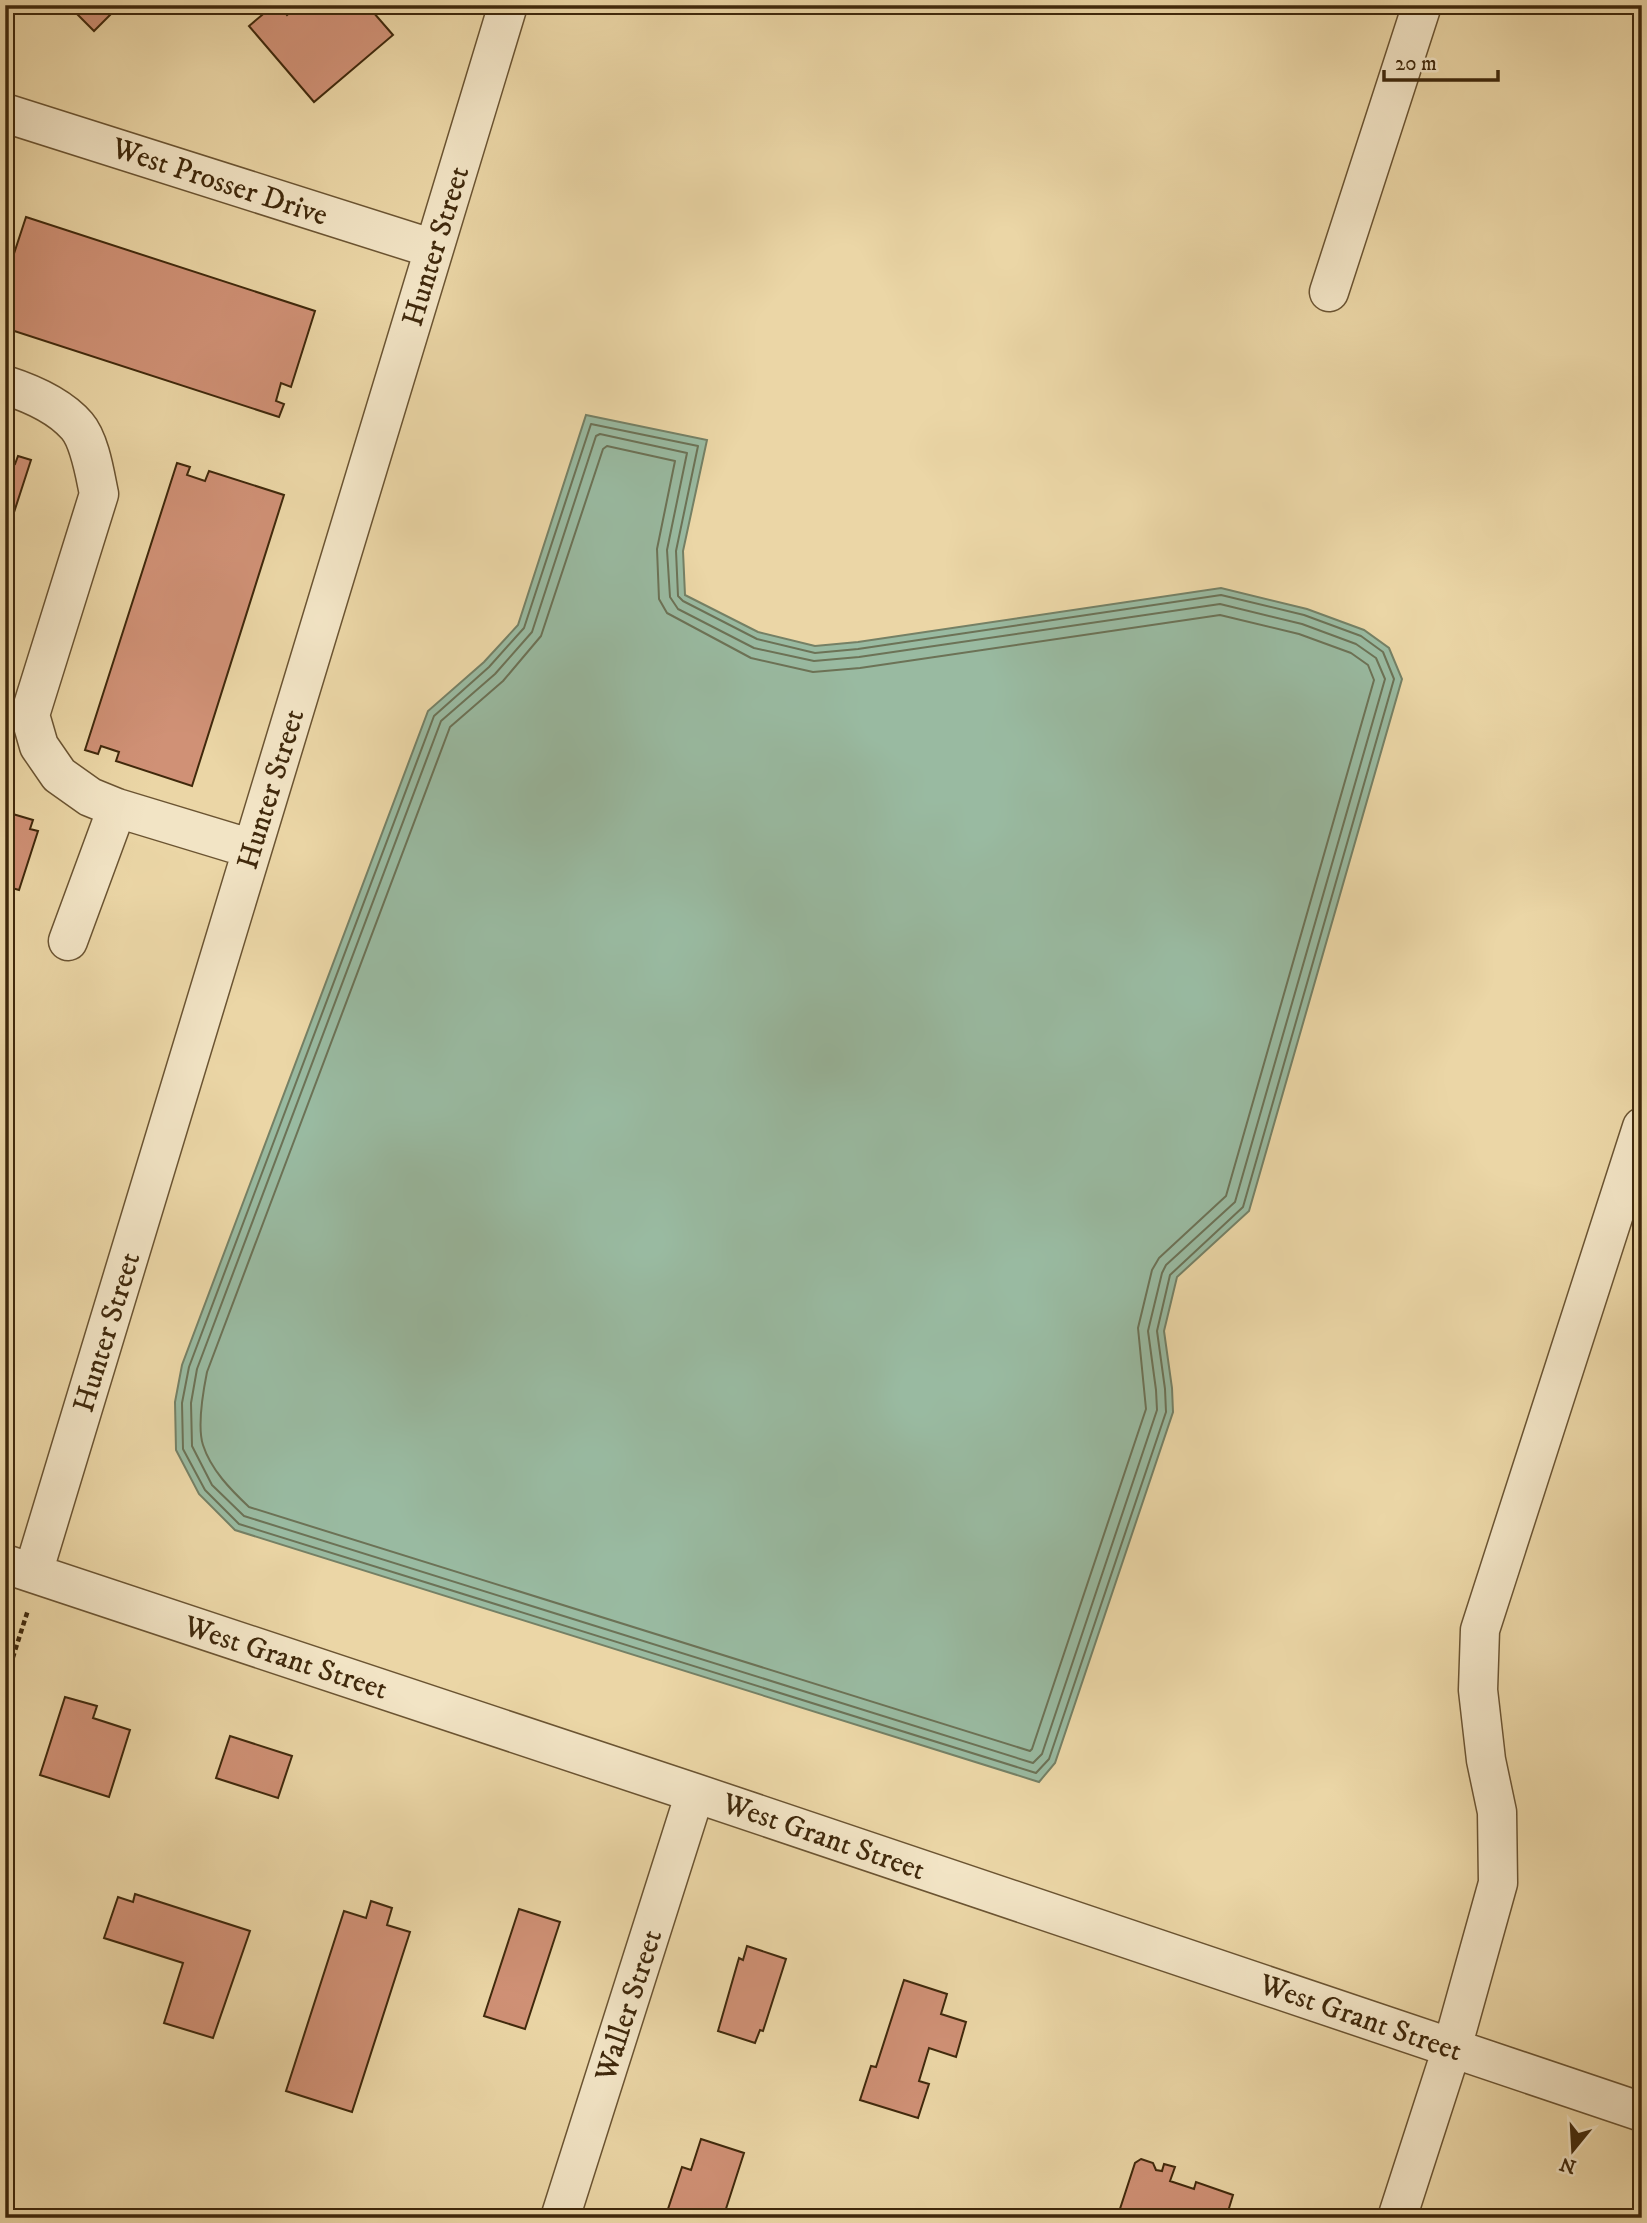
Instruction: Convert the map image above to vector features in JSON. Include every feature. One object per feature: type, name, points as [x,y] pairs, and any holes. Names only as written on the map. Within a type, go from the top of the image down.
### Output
[{"type":"street","name":"Hunter Street","points":[[22,1581],[252,849],[508,5]]},
{"type":"street","points":[[1329,292],[1422,5]]},
{"type":"street","name":"West Prosser Drive","points":[[5,113],[434,249]]},
{"type":"street","points":[[5,385],[46,401],[78,426],[92,460],[99,494],[30,715],[39,746],[59,775],[90,797],[117,808],[252,849]]},
{"type":"street","points":[[68,941],[117,808]]},
{"type":"street","points":[[1397,2218],[1452,2048],[1498,1883],[1497,1812],[1486,1760],[1478,1690],[1480,1630],[1642,1127]]},
{"type":"street","name":"West Grant Street","points":[[22,1581],[695,1793],[1642,2112]]},
{"type":"street","name":"Waller Street","points":[[560,2218],[695,1793]]},
{"type":"path","points":[[5,1682],[22,1581]]},
{"type":"water","points":[[586,415],[707,440],[683,551],[685,595],[758,632],[815,646],[858,642],[1221,588],[1307,609],[1364,630],[1389,648],[1402,679],[1249,1211],[1177,1277],[1164,1331],[1173,1412],[1055,1763],[1039,1782],[235,1530],[199,1494],[176,1450],[175,1402],[182,1365],[428,711],[484,662],[518,625]]},
{"type":"building","points":[[68,5],[120,5],[94,31]]},
{"type":"building","points":[[274,5],[279,5],[287,15],[298,5],[367,5],[393,35],[314,102],[249,26]]},
{"type":"building","points":[[26,217],[315,311],[291,387],[281,383],[276,401],[284,404],[279,417],[5,328],[5,314],[11,296],[5,294],[5,281]]},
{"type":"building","points":[[18,456],[31,460],[5,540],[5,461],[15,464]]},
{"type":"building","points":[[177,463],[190,467],[187,475],[205,481],[209,471],[284,495],[192,786],[116,761],[119,752],[101,746],[98,754],[85,750]]},
{"type":"building","points":[[6,812],[33,820],[30,829],[38,831],[19,890],[5,886]]},
{"type":"building","points":[[65,1697],[97,1706],[93,1718],[130,1730],[109,1797],[40,1775]]},
{"type":"building","points":[[230,1736],[292,1756],[278,1798],[216,1778]]},
{"type":"building","points":[[135,1894],[250,1931],[213,2038],[164,2023],[183,1963],[104,1938],[118,1897],[133,1902]]},
{"type":"building","points":[[371,1901],[392,1908],[387,1925],[410,1932],[352,2112],[286,2091],[344,1911],[366,1918]]},
{"type":"building","points":[[519,1909],[560,1922],[525,2029],[484,2016]]},
{"type":"building","points":[[747,1946],[786,1959],[763,2031],[760,2030],[755,2043],[718,2031],[739,1958],[743,1960]]},
{"type":"building","points":[[904,1980],[947,1994],[941,2014],[966,2022],[956,2057],[929,2048],[919,2081],[929,2084],[918,2118],[860,2100],[871,2066],[876,2067]]},
{"type":"building","points":[[701,2139],[744,2153],[723,2218],[665,2218],[682,2167],[691,2170]]},
{"type":"building","points":[[1141,2159],[1153,2163],[1156,2170],[1162,2171],[1164,2164],[1175,2167],[1170,2181],[1194,2189],[1196,2182],[1233,2195],[1226,2218],[1117,2218],[1135,2163]]}]
